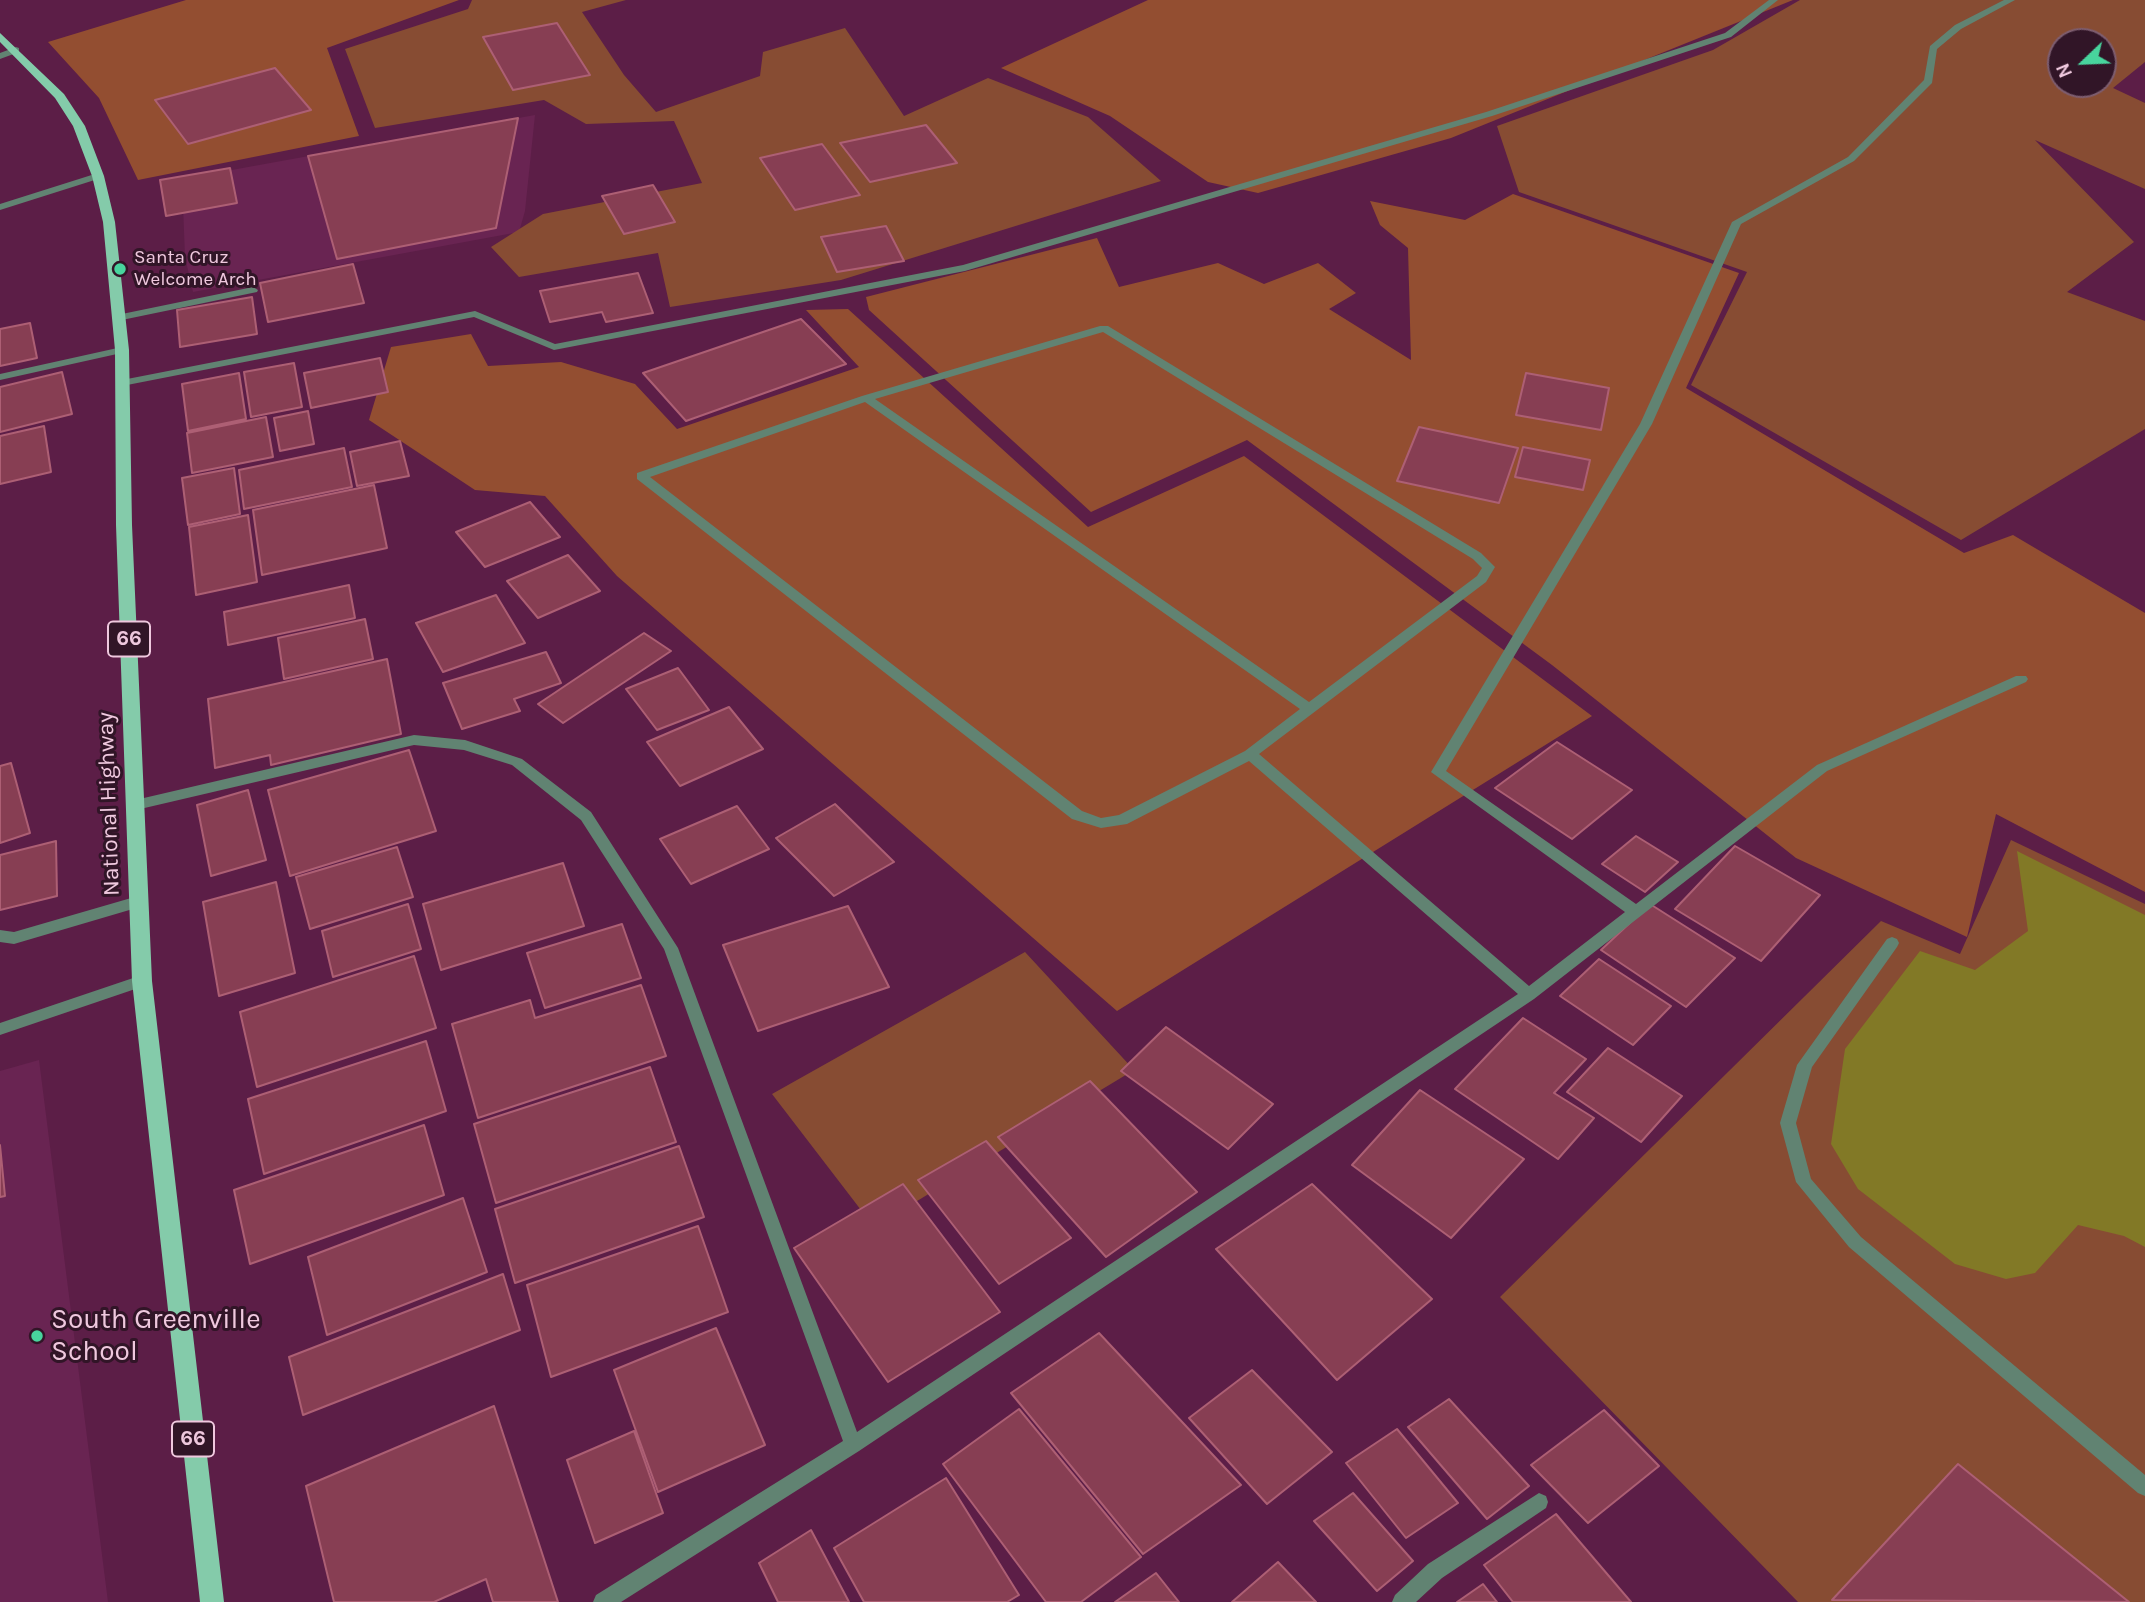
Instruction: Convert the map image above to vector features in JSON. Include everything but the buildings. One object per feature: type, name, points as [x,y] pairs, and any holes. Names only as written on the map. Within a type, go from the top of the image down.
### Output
[{"type":"main road","name":"National Highway","points":[[0,36],[60,96],[79,126],[98,176],[109,222],[122,350],[124,525],[142,981],[212,1602]]},
{"type":"street","points":[[122,383],[475,314],[554,347],[965,268],[1489,114],[1728,35],[1774,0]]},
{"type":"street","points":[[1634,911],[1438,772],[1646,424],[1737,222],[1851,159],[1929,81],[1933,48],[1958,27],[2011,0]]},
{"type":"street","points":[[0,56],[16,50]]},
{"type":"street","points":[[0,207],[98,176]]},
{"type":"street","points":[[117,317],[253,290]]},
{"type":"street","points":[[1104,328],[1477,556],[1489,567],[1482,579],[1309,709],[1250,754],[1122,820],[1101,822],[1077,816],[641,476],[866,398],[1104,328]]},
{"type":"street","points":[[0,377],[122,350]]},
{"type":"street","points":[[866,398],[1309,709]]},
{"type":"street","points":[[603,1602],[853,1445],[1529,995],[1822,768],[2021,679]]},
{"type":"street","points":[[136,805],[414,740],[465,745],[517,762],[586,816],[671,948],[853,1445]]},
{"type":"street","points":[[1250,754],[1529,995]]},
{"type":"street","points":[[0,936],[14,938],[138,902]]},
{"type":"street","points":[[1892,943],[1805,1065],[1788,1123],[1804,1182],[1856,1242],[2145,1487]]},
{"type":"street","points":[[0,1029],[142,981]]},
{"type":"street","points":[[1402,1602],[1436,1571],[1539,1502]]},
{"type":"shaded area","points":[[186,0],[459,0],[327,48],[359,136],[138,180],[99,98],[48,42]]},
{"type":"shaded area","points":[[472,0],[626,0],[582,12],[624,75],[656,112],[760,76],[763,52],[845,28],[904,116],[988,78],[1088,117],[1161,181],[841,280],[670,307],[658,253],[519,277],[491,247],[543,214],[702,183],[674,121],[586,124],[544,100],[375,128],[345,49],[468,9]]},
{"type":"shaded area","points":[[1148,0],[1793,0],[1451,138],[1258,193],[1208,182],[1110,116],[1001,68]]},
{"type":"shaded area","points":[[1800,0],[2145,0],[2145,62],[2117,85],[2117,28],[2047,28],[2047,98],[2117,98],[2117,90],[2145,103],[2145,189],[2035,140],[2134,242],[2067,292],[2145,321],[2145,429],[1961,540],[1691,385],[1747,272],[1519,192],[1497,126],[1713,50]]},
{"type":"shaded area","points":[[535,115],[525,211],[519,232],[193,292],[185,257],[182,179]]},
{"type":"shaded area","points":[[1513,194],[1739,273],[1686,388],[1964,553],[2013,535],[2145,613],[2145,892],[1996,814],[1967,937],[1796,858],[1552,665],[1247,440],[1091,512],[869,310],[866,297],[1097,238],[1119,287],[1218,263],[1264,284],[1318,263],[1356,293],[1329,309],[1411,360],[1408,248],[1380,225],[1370,201],[1465,220]]},
{"type":"shaded area","points":[[848,309],[1088,527],[1244,456],[1592,716],[1117,1011],[617,576],[545,496],[475,490],[369,420],[391,347],[471,334],[488,366],[561,362],[635,384],[677,429],[859,367],[806,310]]},
{"type":"shaded area","points":[[2011,840],[2145,904],[2145,1602],[1798,1602],[1500,1297],[1881,921],[1960,954]]},
{"type":"shaded area","points":[[2017,851],[2145,915],[2145,1247],[2124,1236],[2078,1225],[2035,1273],[2006,1279],[1955,1264],[1858,1189],[1831,1144],[1845,1049],[1920,951],[1975,970],[2028,931]]},
{"type":"shaded area","points":[[1025,952],[1134,1070],[874,1227],[772,1094]]},
{"type":"shaded area","name":"South Greenville School","points":[[39,1060],[108,1602],[0,1602],[0,1071]]},
{"type":"place","name":"Santa Cruz Welcome Arch","points":[[120,269]]},
{"type":"place","name":"South Greenville School","points":[[37,1336]]}]
